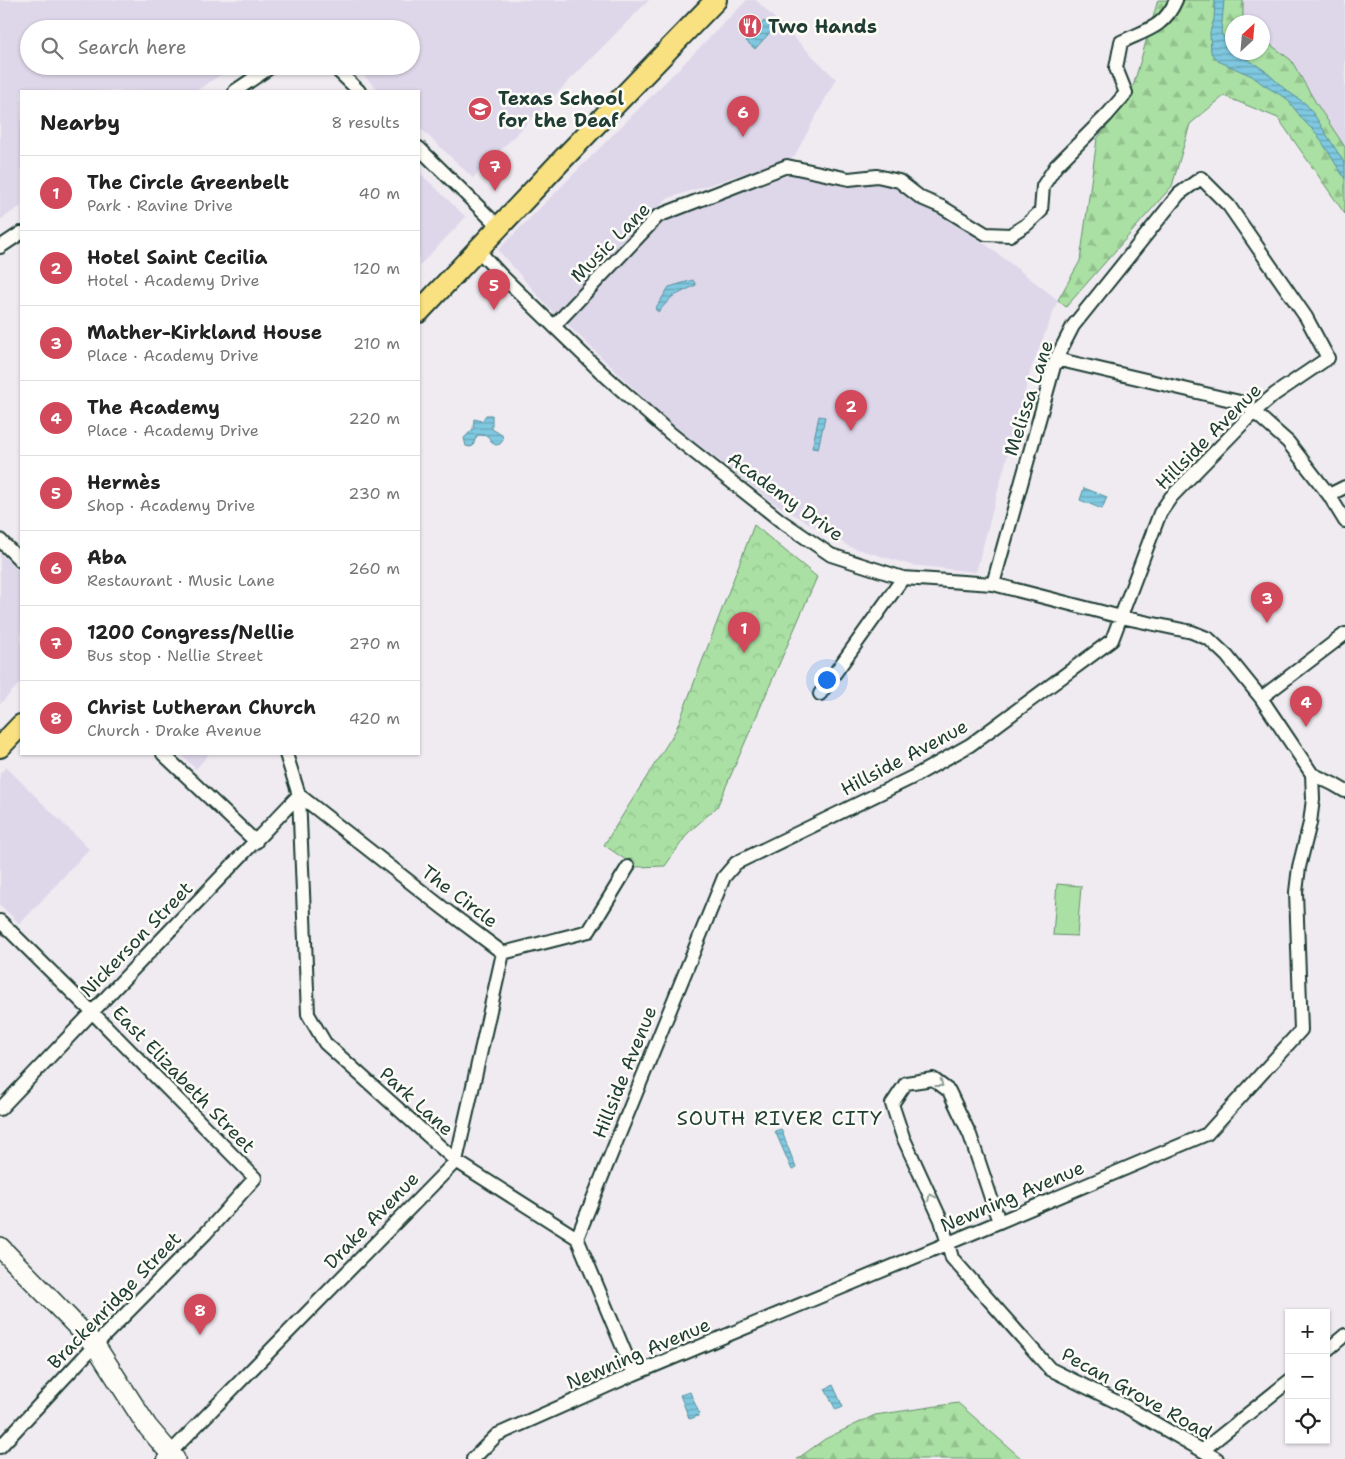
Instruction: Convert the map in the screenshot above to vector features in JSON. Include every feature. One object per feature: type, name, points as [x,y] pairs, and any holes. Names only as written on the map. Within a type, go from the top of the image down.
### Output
[{"type":"main road","points":[[420,311],[716,0]]},
{"type":"main road","points":[[0,747],[20,726]]},
{"type":"street","name":"Music Lane","points":[[554,326],[658,216],[787,166],[849,178],[877,176],[899,180],[921,198],[942,207],[986,234],[1010,235],[1026,225],[1041,211],[1043,186],[1056,166],[1107,115],[1126,93],[1116,68],[1121,42],[1159,24],[1171,12],[1176,0]]},
{"type":"street","points":[[236,90],[259,75]]},
{"type":"street","points":[[342,75],[358,90]]},
{"type":"street","points":[[420,149],[499,227]]},
{"type":"street","name":"Melissa Lane","points":[[992,584],[1056,359],[1079,318],[1180,194],[1201,178],[1229,206],[1306,317],[1328,358]]},
{"type":"street","points":[[0,247],[20,234]]},
{"type":"street","name":"Academy Drive","points":[[478,250],[501,275],[600,371],[670,432],[781,520],[831,555],[903,578],[992,584],[1121,617],[1192,632],[1209,639],[1227,656],[1262,698],[1312,774]]},
{"type":"street","name":"Hillside Avenue","points":[[577,1238],[724,877],[736,863],[913,777],[970,745],[1112,640],[1160,513],[1171,497],[1254,412],[1275,394],[1328,358]]},
{"type":"street","points":[[1056,359],[1244,403],[1288,442],[1329,495],[1345,521]]},
{"type":"street","points":[[1329,495],[1345,486]]},
{"type":"street","points":[[0,540],[20,560]]},
{"type":"street","points":[[820,694],[903,578]]},
{"type":"street","points":[[1262,698],[1345,634]]},
{"type":"street","points":[[164,755],[256,842]]},
{"type":"street","points":[[286,755],[299,795]]},
{"type":"street","points":[[1312,774],[1345,792]]},
{"type":"street","name":"Newning Avenue","points":[[473,1459],[497,1434],[634,1374],[1207,1134],[1301,1030],[1296,892],[1299,867],[1310,823],[1313,800],[1312,774]]},
{"type":"street","name":"Park Lane","points":[[299,795],[308,1014],[325,1043],[456,1161],[577,1238]]},
{"type":"street","name":"Nickerson Street","points":[[0,1109],[299,795]]},
{"type":"street","name":"The Circle","points":[[299,795],[443,908],[503,952],[589,931],[628,867]]},
{"type":"street","name":"East Elizabeth Street","points":[[0,921],[255,1178]]},
{"type":"street","points":[[456,1161],[503,952]]},
{"type":"street","name":"Pecan Grove Road","points":[[999,1222],[970,1135],[949,1091],[933,1079],[906,1083],[892,1104],[903,1137],[941,1220],[952,1258],[1050,1369],[1125,1406],[1217,1459]]},
{"type":"street","name":"Drake Avenue","points":[[169,1457],[456,1161]]},
{"type":"street","name":"Brackenridge Street","points":[[0,1447],[94,1345],[206,1233],[255,1178]]},
{"type":"street","points":[[577,1238],[634,1374]]},
{"type":"street","points":[[0,1247],[94,1345],[169,1457]]},
{"type":"street","points":[[1330,1347],[1345,1335]]},
{"type":"street","points":[[1203,1450],[1285,1384]]},
{"type":"shaded area","name":"Texas School for the Deaf","points":[[0,0],[649,0],[473,178],[420,128],[420,90],[379,90],[363,75],[420,75],[420,20],[20,20],[20,75],[220,75],[198,90],[20,90],[20,207],[0,220]]},
{"type":"shaded area","points":[[747,0],[756,0],[836,79],[794,157],[666,199],[557,317],[498,250]]},
{"type":"shaded area","points":[[1243,0],[1345,0],[1345,147],[1291,60],[1270,44],[1270,15],[1243,15]]},
{"type":"shaded area","points":[[797,172],[891,183],[950,217],[1058,300],[1031,369],[976,572],[911,565],[850,547],[772,502],[663,417],[567,324],[661,220]]},
{"type":"shaded area","points":[[420,173],[466,217],[420,265]]},
{"type":"shaded area","points":[[0,553],[20,572],[20,683],[0,704]]},
{"type":"shaded area","points":[[181,755],[208,755],[196,769]]},
{"type":"shaded area","points":[[6,767],[89,849],[20,924],[0,905],[0,773]]},
{"type":"green space","points":[[1158,0],[1243,0],[1243,15],[1225,15],[1225,60],[1270,60],[1270,44],[1291,60],[1345,147],[1345,214],[1278,118],[1224,96],[1190,124],[1172,186],[1066,307],[1058,300],[1080,261],[1097,139],[1130,97]]},
{"type":"green space","points":[[754,525],[817,577],[717,807],[688,833],[665,866],[636,867],[604,845],[676,730]]},
{"type":"green space","points":[[1057,884],[1081,886],[1077,936],[1053,935]]},
{"type":"green space","points":[[958,1403],[1022,1459],[797,1459],[825,1439],[875,1415]]},
{"type":"water","points":[[1215,0],[1224,0],[1221,33],[1225,39],[1225,60],[1249,60],[1306,104],[1345,164],[1345,179],[1317,134],[1286,98],[1252,76],[1218,61],[1211,53],[1210,32],[1214,19]]},
{"type":"water","points":[[764,21],[773,29],[755,49],[746,41]]},
{"type":"water","points":[[693,280],[696,285],[672,297],[658,312],[655,309],[669,287]]},
{"type":"water","points":[[486,415],[492,415],[492,429],[502,435],[503,440],[500,444],[496,445],[492,443],[488,436],[479,435],[476,437],[473,446],[466,446],[464,438],[473,429],[474,419],[482,421]]},
{"type":"water","points":[[819,416],[825,417],[818,449],[812,448]]},
{"type":"water","points":[[1084,488],[1107,497],[1102,509],[1080,500]]},
{"type":"water","points":[[781,1129],[796,1168],[792,1170],[775,1131]]},
{"type":"water","points":[[833,1385],[843,1407],[836,1410],[825,1389]]},
{"type":"water","points":[[690,1392],[699,1413],[698,1416],[690,1419],[680,1395]]},
{"type":"place","name":"Two Hands","points":[[750,26]]},
{"type":"place","name":"Texas School for the Deaf","points":[[480,109]]},
{"type":"place","name":"Aba","points":[[743,137]]},
{"type":"place","name":"1200 Congress/Nellie","points":[[495,191]]},
{"type":"place","name":"Hermès","points":[[494,310]]},
{"type":"place","name":"Hotel Saint Cecilia","points":[[851,431]]},
{"type":"place","name":"Mather-Kirkland House","points":[[1267,623]]},
{"type":"place","name":"The Circle Greenbelt","points":[[744,653]]},
{"type":"place","name":"The Academy","points":[[1306,727]]},
{"type":"place","name":"Christ Lutheran Church","points":[[200,1335]]},
{"type":"district","name":"SOUTH RIVER CITY","points":[[780,1118]]}]
